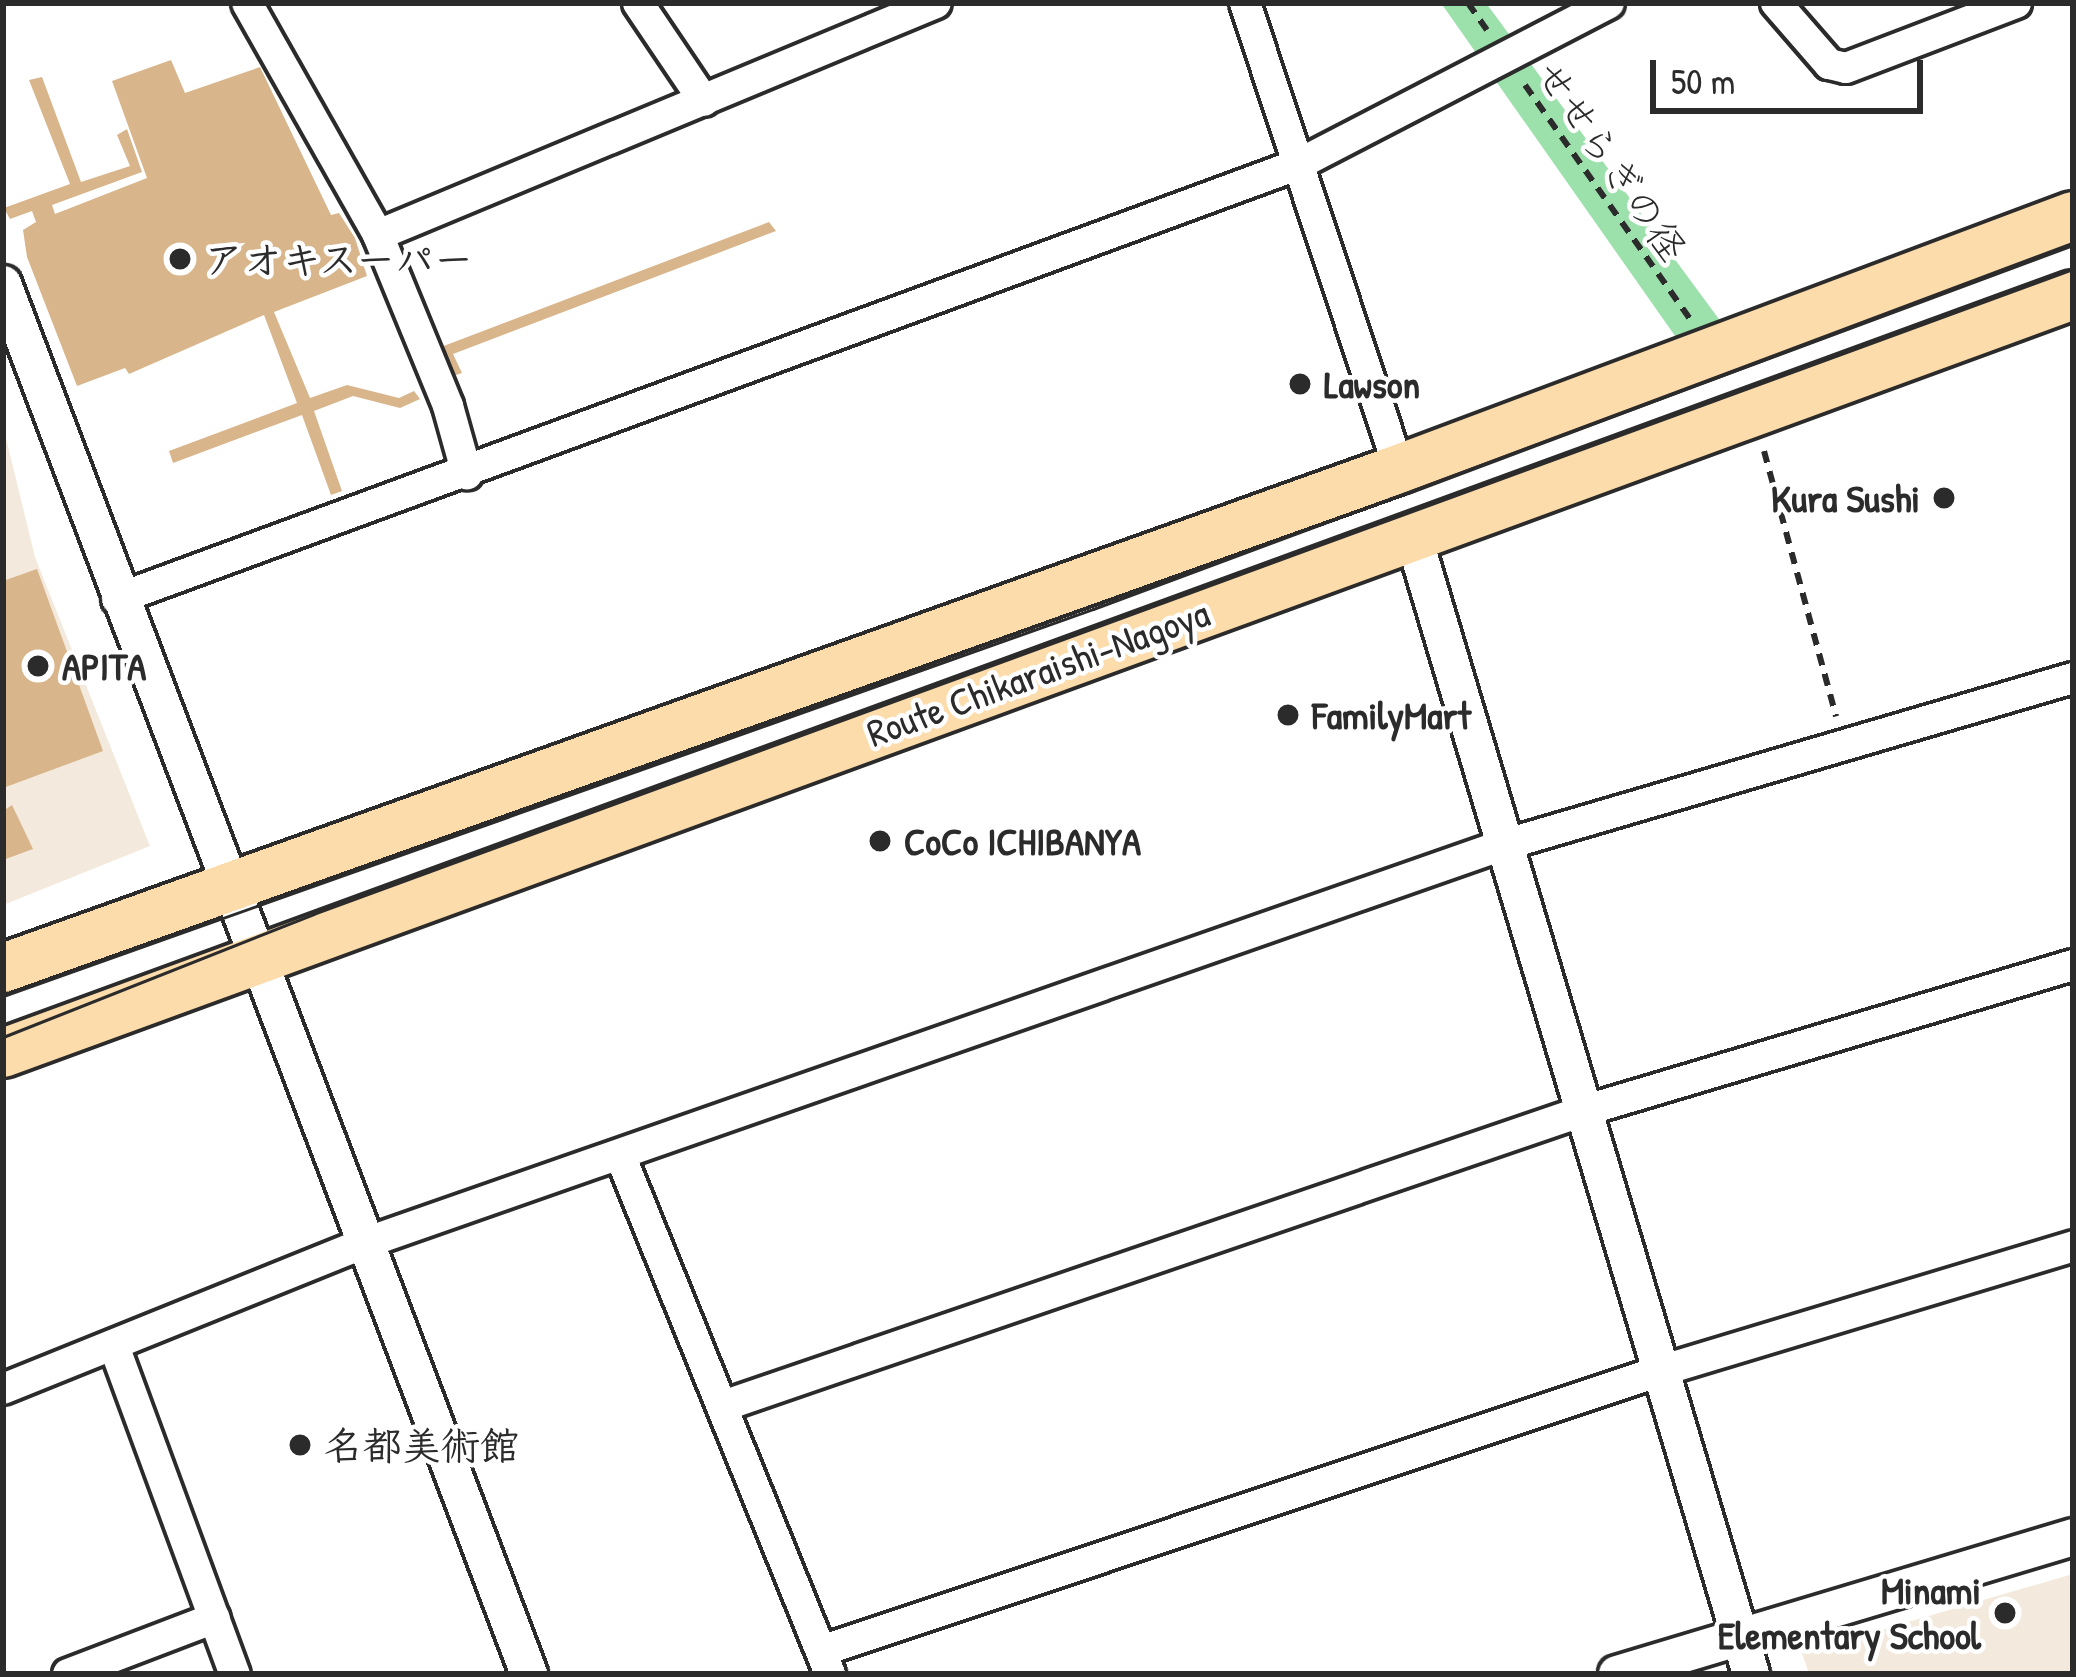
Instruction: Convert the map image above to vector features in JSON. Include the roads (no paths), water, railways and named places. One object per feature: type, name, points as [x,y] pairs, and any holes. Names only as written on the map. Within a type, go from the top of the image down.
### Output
[{"type":"main road","name":"Route Chikaraishi-Nagoya","points":[[3,968],[1399,469],[2073,216]]},
{"type":"main road","name":"Route Chikaraishi-Nagoya","points":[[3,1053],[2073,295]]},
{"type":"street","points":[[247,3],[377,235],[448,406],[467,474]]},
{"type":"street","points":[[638,3],[704,101]]},
{"type":"street","points":[[377,235],[936,3]]},
{"type":"street","points":[[1244,3],[1399,469]]},
{"type":"street","points":[[117,599],[1299,164],[1609,3]]},
{"type":"street","points":[[1776,3],[1829,64],[1846,68],[2016,3]]},
{"type":"street","points":[[3,284],[117,599],[529,1674]]},
{"type":"street","points":[[1413,536],[1500,846],[1751,1674]]},
{"type":"street","points":[[3,1389],[365,1243],[1500,846],[2073,678]]},
{"type":"street","points":[[726,1405],[1583,1111],[2073,964]]},
{"type":"street","points":[[620,1155],[726,1405],[825,1662],[1660,1371],[2073,1246]]},
{"type":"street","points":[[114,1346],[236,1674]]},
{"type":"street","points":[[1617,1674],[2073,1537]]},
{"type":"street","points":[[68,1674],[215,1618]]},
{"type":"tram line","points":[[3,996],[1093,609],[2073,245]]},
{"type":"tram line","points":[[3,1037],[313,914],[2073,269]]},
{"type":"place","name":"アオキスーパー","points":[[180,259]]},
{"type":"place","name":"Lawson","points":[[1300,384]]},
{"type":"place","name":"Kura Sushi","points":[[1944,498]]},
{"type":"place","name":"APITA","points":[[38,666]]},
{"type":"place","name":"FamilyMart","points":[[1288,715]]},
{"type":"place","name":"CoCo ICHIBANYA","points":[[880,841]]},
{"type":"place","name":"名都美術館","points":[[300,1445]]},
{"type":"place","name":"Minami Elementary School","points":[[2005,1613]]}]
